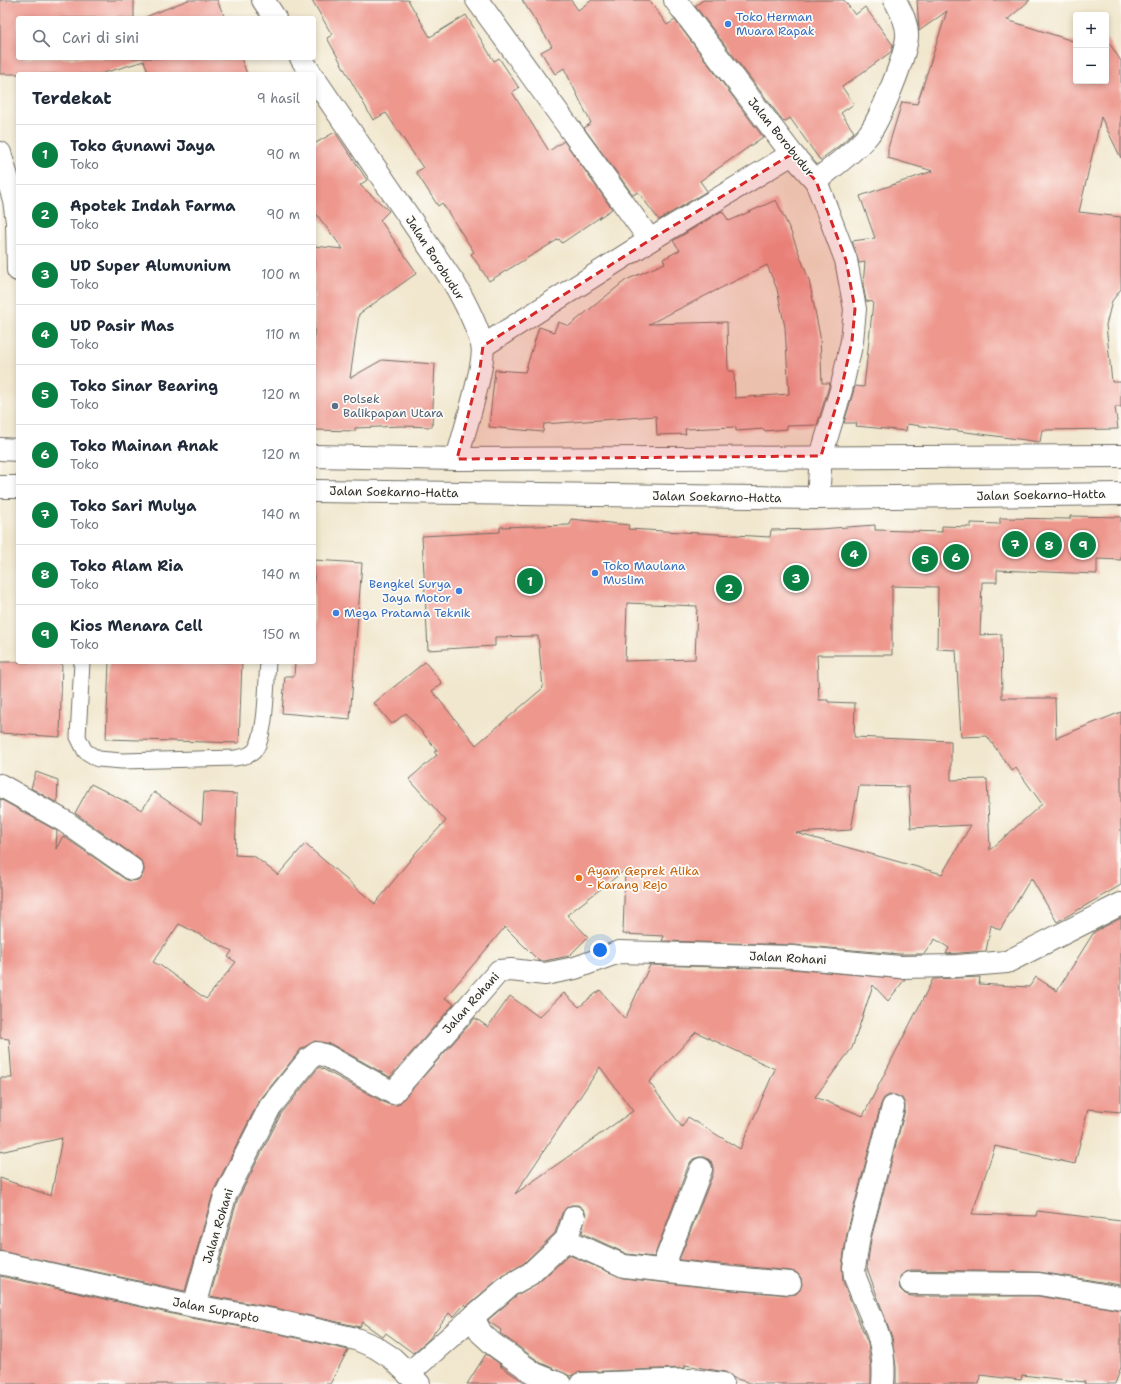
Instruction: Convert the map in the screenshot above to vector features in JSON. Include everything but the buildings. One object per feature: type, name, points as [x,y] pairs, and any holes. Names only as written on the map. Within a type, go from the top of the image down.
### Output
[{"type":"main road","points":[[263,0],[274,16]]},
{"type":"main road","points":[[477,0],[650,240]]},
{"type":"main road","name":"Jalan Borobudur","points":[[675,0],[792,154],[816,181],[846,260],[855,309],[852,341],[843,383],[821,456],[818,498]]},
{"type":"main road","points":[[816,181],[868,135],[886,102],[902,58],[907,38],[906,24],[895,0]]},
{"type":"main road","points":[[301,60],[310,72]]},
{"type":"main road","name":"Jalan Borobudur","points":[[316,81],[454,283],[466,304],[483,346],[480,368],[457,459]]},
{"type":"main road","points":[[0,153],[14,200],[16,215]]},
{"type":"main road","points":[[483,346],[650,240],[792,154]]},
{"type":"main road","points":[[0,449],[16,450]]},
{"type":"main road","points":[[316,456],[457,459],[821,456],[1121,456]]},
{"type":"main road","points":[[0,487],[16,487]]},
{"type":"main road","name":"Jalan Soekarno-Hatta","points":[[316,491],[818,498],[1121,494]]},
{"type":"main road","points":[[0,785],[64,821],[132,869]]},
{"type":"main road","name":"Jalan Rohani","points":[[194,1306],[224,1196],[270,1107],[309,1059],[317,1054],[327,1056],[393,1093],[499,970],[545,974],[575,968],[619,952],[793,957],[900,967],[991,964],[1007,962],[1121,904]]},
{"type":"main road","points":[[883,1384],[884,1364],[882,1343],[855,1277],[854,1268],[859,1236],[893,1107]]},
{"type":"main road","points":[[662,1270],[701,1169]]},
{"type":"main road","points":[[414,1379],[475,1314],[510,1285],[530,1274],[566,1240],[574,1217]]},
{"type":"main road","points":[[566,1240],[624,1266],[790,1283]]},
{"type":"main road","name":"Jalan Suprapto","points":[[0,1263],[194,1306],[273,1320],[356,1339],[376,1347],[392,1358],[414,1379]]},
{"type":"main road","points":[[911,1283],[1039,1284],[1121,1298]]},
{"type":"main road","points":[[475,1314],[476,1323],[481,1333],[493,1344],[535,1374],[560,1384]]},
{"type":"main road","points":[[581,1384],[692,1380],[723,1384]]},
{"type":"lane","points":[[82,664],[78,737],[85,751],[98,759],[122,761],[235,758],[254,752],[260,740],[263,726],[268,664]]},
{"type":"highlighted area","points":[[792,154],[816,181],[846,260],[855,309],[852,341],[841,390],[821,456],[457,459],[480,368],[483,346],[650,240]]},
{"type":"place","name":"Toko Herman Muara Rapak","points":[[728,24]]},
{"type":"place","name":"Polsek Balikpapan Utara","points":[[335,406]]},
{"type":"place","name":"Toko Sari Mulya","points":[[1015,544]]},
{"type":"place","name":"Toko Alam Ria","points":[[1049,545]]},
{"type":"place","name":"Kios Menara Cell","points":[[1083,545]]},
{"type":"place","name":"UD Pasir Mas","points":[[854,554]]},
{"type":"place","name":"Toko Mainan Anak","points":[[956,557]]},
{"type":"place","name":"Toko Sinar Bearing","points":[[925,559]]},
{"type":"place","name":"Toko Maulana Muslim","points":[[595,573]]},
{"type":"place","name":"UD Super Alumunium","points":[[796,578]]},
{"type":"place","name":"Toko Gunawi Jaya","points":[[530,581]]},
{"type":"place","name":"Apotek Indah Farma","points":[[729,588]]},
{"type":"place","name":"Bengkel Surya Jaya Motor","points":[[459,591]]},
{"type":"place","name":"Mega Pratama Teknik","points":[[336,613]]},
{"type":"place","name":"Ayam Geprek Alika - Karang Rejo","points":[[579,878]]}]
